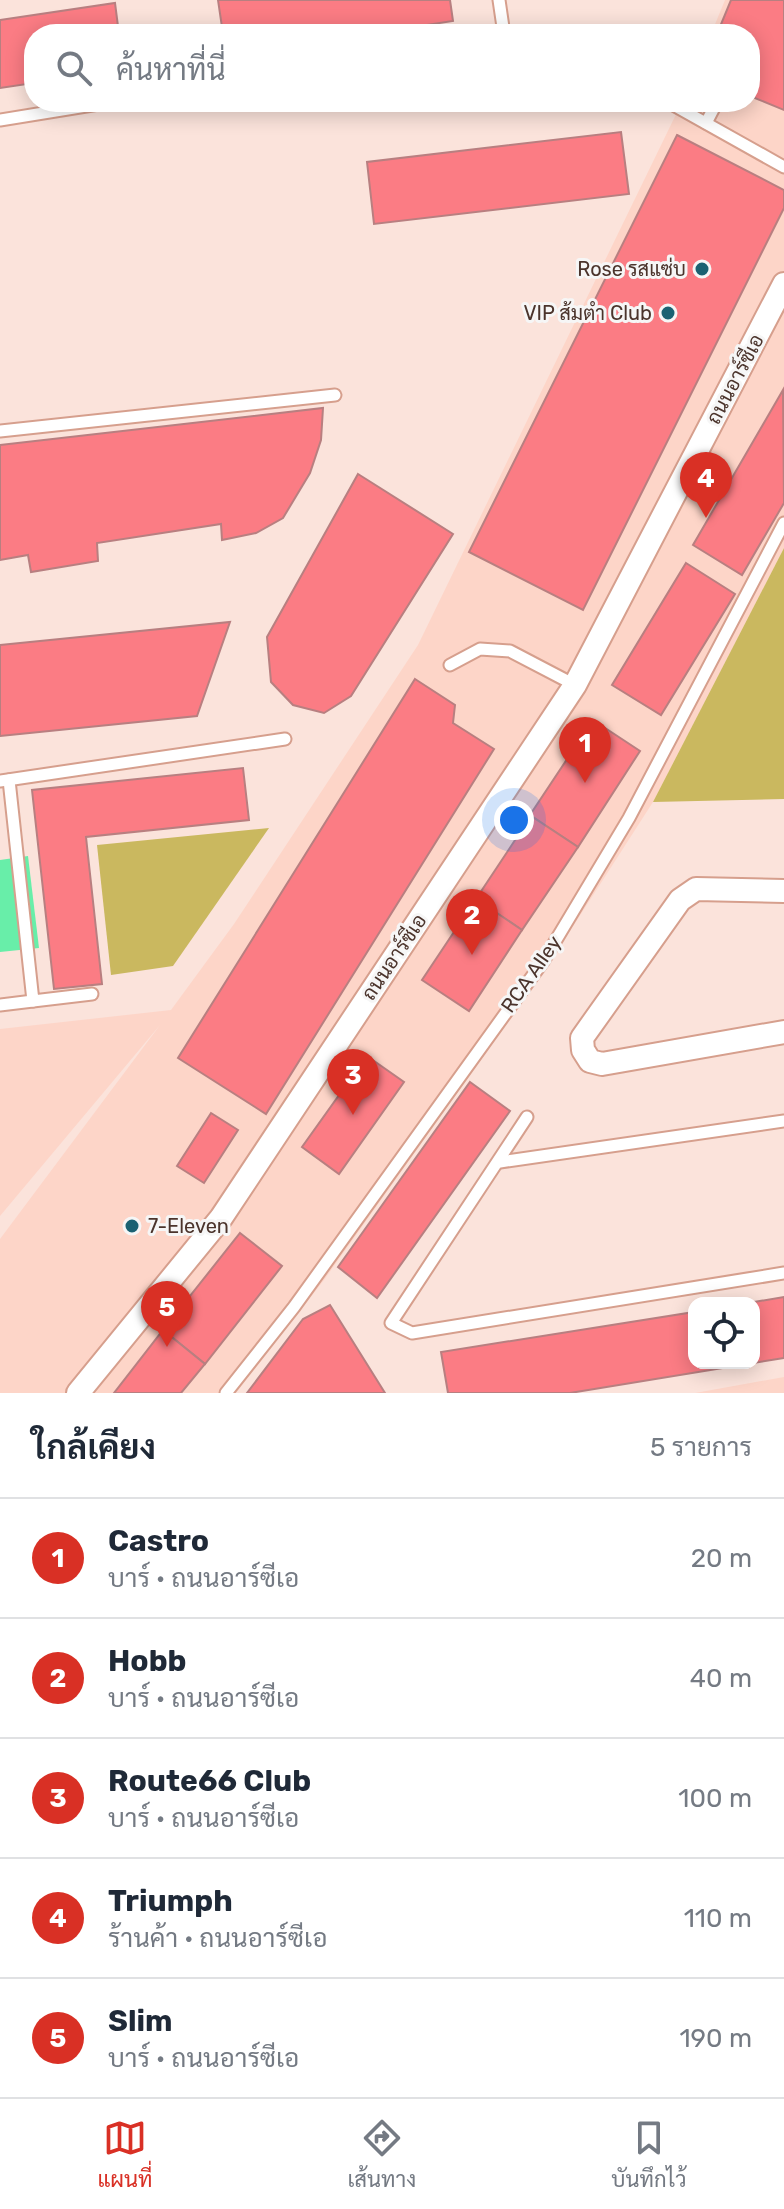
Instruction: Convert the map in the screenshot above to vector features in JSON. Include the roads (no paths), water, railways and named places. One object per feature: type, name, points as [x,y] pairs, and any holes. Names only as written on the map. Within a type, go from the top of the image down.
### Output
[{"type":"street","name":"ถนนอาร์ซีเอ","points":[[78,1393],[221,1218],[575,685],[784,284]]},
{"type":"street","points":[[784,891],[696,889],[680,900],[582,1038],[583,1050],[590,1061],[602,1064],[784,1032]]},
{"type":"lane","points":[[499,0],[503,24]]},
{"type":"lane","points":[[0,120],[49,112]]},
{"type":"lane","points":[[691,112],[784,167]]},
{"type":"lane","points":[[706,123],[712,112]]},
{"type":"lane","points":[[0,431],[335,395]]},
{"type":"lane","name":"RCA Alley","points":[[226,1393],[294,1307],[544,960],[629,818],[784,523]]},
{"type":"lane","points":[[450,665],[480,649],[510,651],[575,685]]},
{"type":"lane","points":[[33,1001],[4,780],[285,739]]},
{"type":"lane","points":[[0,1005],[92,994]]},
{"type":"lane","points":[[527,1117],[391,1323],[412,1333],[784,1273]]},
{"type":"lane","points":[[500,1162],[784,1121]]},
{"type":"place","name":"Rose รสแซ่บ","points":[[702,269]]},
{"type":"place","name":"VIP ส้มตำ Club","points":[[668,313]]},
{"type":"place","name":"Triumph","points":[[706,518]]},
{"type":"place","name":"Castro","points":[[585,783]]},
{"type":"place","name":"Hobb","points":[[472,955]]},
{"type":"place","name":"Route66 Club","points":[[353,1115]]},
{"type":"place","name":"7-Eleven","points":[[132,1226]]},
{"type":"place","name":"Slim","points":[[167,1347]]}]
